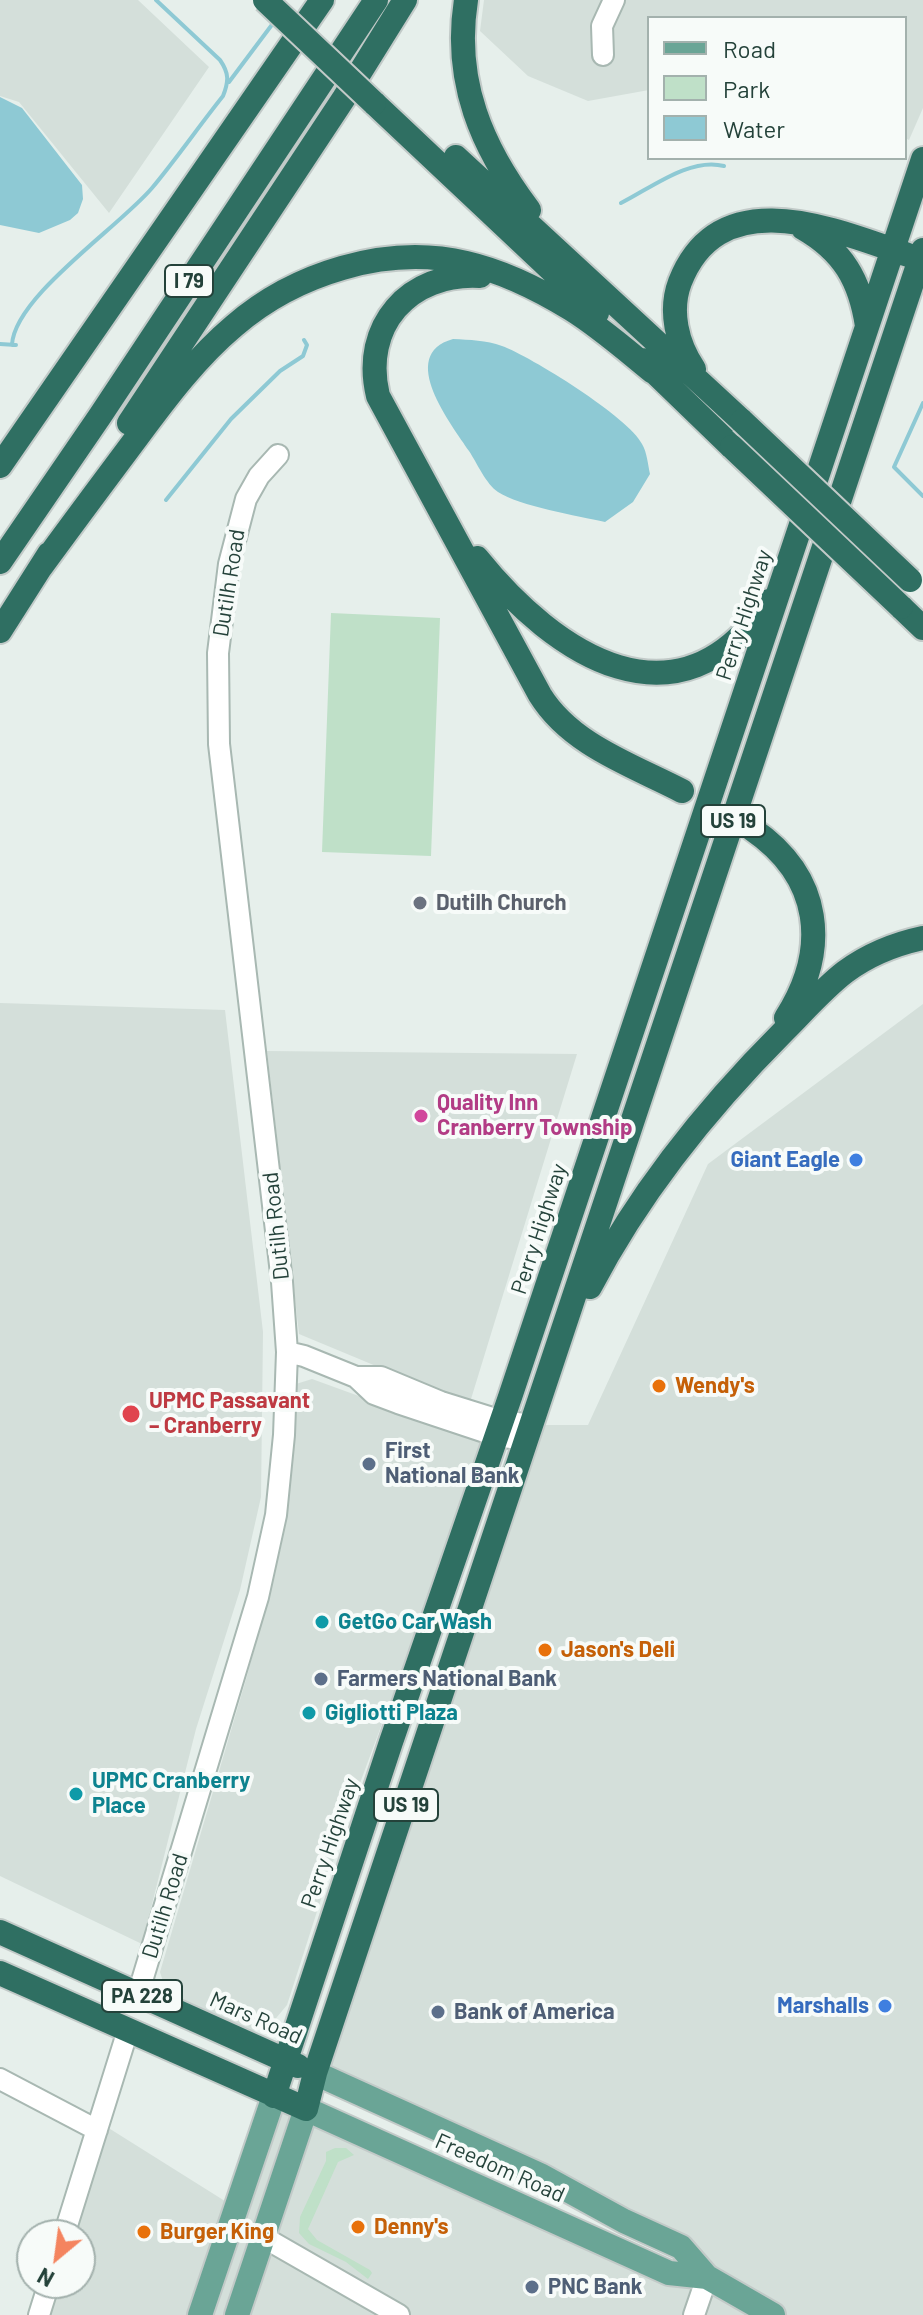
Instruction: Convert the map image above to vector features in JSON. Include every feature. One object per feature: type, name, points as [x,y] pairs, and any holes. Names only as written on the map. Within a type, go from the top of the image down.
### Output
[{"type":"highway","points":[[265,0],[562,254],[916,587]]},
{"type":"highway","points":[[288,0],[379,97],[653,372],[923,628]]},
{"type":"highway","name":"I 79","points":[[0,466],[322,0]]},
{"type":"highway","name":"I 79","points":[[0,562],[376,0]]},
{"type":"highway","points":[[0,631],[106,457],[336,110],[405,0]]},
{"type":"highway","points":[[466,0],[464,62],[478,126],[504,177],[562,254]]},
{"type":"highway","name":"Perry Highway","points":[[274,2096],[923,159]]},
{"type":"highway","points":[[718,399],[690,363],[679,338],[675,312],[683,276],[707,243],[731,228],[755,221],[790,221],[836,231],[893,250],[921,254]]},
{"type":"highway","points":[[790,221],[816,236],[845,262],[862,297],[867,328]]},
{"type":"highway","name":"US 19","points":[[306,2109],[315,2073],[555,1353],[917,288],[921,254]]},
{"type":"highway","points":[[41,567],[182,380],[234,326],[272,298],[327,273],[354,265],[403,259],[468,263],[571,309],[653,372]]},
{"type":"highway","points":[[510,280],[472,275],[436,281],[405,299],[381,331],[373,370],[378,396],[553,714],[587,741],[682,791]]},
{"type":"highway","points":[[880,290],[917,288]]},
{"type":"highway","points":[[430,495],[484,567],[530,614],[587,656],[622,670],[663,672],[691,666],[715,655],[736,640],[783,580]]},
{"type":"highway","points":[[752,829],[781,852],[796,873],[808,898],[814,937],[811,964],[801,991],[759,1056]]},
{"type":"highway","points":[[555,1353],[607,1254],[639,1202],[675,1153],[759,1056],[844,973],[872,955],[923,938]]},
{"type":"highway","name":"Mars Road","points":[[0,1932],[315,2073]]},
{"type":"highway","name":"PA 228","points":[[0,1973],[274,2096]]},
{"type":"highway","name":"Freedom Road","points":[[274,2096],[306,2109]]},
{"type":"main road","name":"Freedom Road","points":[[315,2073],[542,2176],[624,2221],[681,2247],[707,2277],[773,2315]]},
{"type":"main road","name":"Perry Highway","points":[[200,2315],[274,2096]]},
{"type":"main road","name":"Freedom Road","points":[[306,2109],[669,2273],[707,2277]]},
{"type":"main road","name":"US 19","points":[[237,2315],[306,2109]]},
{"type":"street","points":[[603,55],[602,26],[614,0]]},
{"type":"street","name":"Dutilh Road","points":[[138,1994],[243,1652],[266,1563],[281,1475],[287,1352],[275,1214],[219,744],[217,682],[222,608],[242,510],[252,487],[278,455]]},
{"type":"street","points":[[287,1352],[356,1377],[374,1394],[500,1429],[529,1433]]},
{"type":"street","points":[[69,2219],[128,2030]]},
{"type":"street","points":[[0,2079],[97,2130]]},
{"type":"street","points":[[263,2237],[399,2315]]},
{"type":"street","points":[[694,2315],[707,2277]]},
{"type":"shaded area","points":[[0,0],[138,0],[209,67],[109,213],[19,102],[0,96]]},
{"type":"shaded area","points":[[484,0],[923,0],[923,108],[909,140],[907,16],[647,16],[647,90],[588,101],[528,76],[480,31]]},
{"type":"shaded area","name":"UPMC Passavant – Cranberry","points":[[0,1003],[225,1010],[263,1332],[261,1497],[240,1590],[196,1729],[142,1944],[0,1876]]},
{"type":"shaded area","points":[[923,1004],[923,2315],[39,2315],[44,2299],[96,2299],[96,2219],[69,2219],[99,2122],[236,2208],[274,2096],[707,2276],[681,2247],[315,2073],[531,1425],[588,1425],[708,1164]]},
{"type":"shaded area","points":[[267,1051],[577,1054],[471,1399],[453,1398],[299,1334]]},
{"type":"shaded area","points":[[312,1379],[480,1440],[480,1460],[347,1818],[287,2005],[272,2023],[251,2032],[167,1994],[160,1972],[247,1676],[281,1547],[290,1486],[296,1384]]},
{"type":"green space","points":[[331,613],[440,618],[431,856],[322,852]]},
{"type":"green space","points":[[346,2148],[354,2155],[338,2162],[308,2229],[317,2240],[370,2270],[372,2273],[368,2279],[346,2262],[309,2244],[299,2233],[300,2217],[326,2161],[326,2152]]},
{"type":"water","points":[[0,97],[22,108],[82,185],[83,199],[78,213],[70,220],[39,233],[0,225]]},
{"type":"water","points":[[453,339],[490,343],[516,352],[578,389],[619,419],[642,444],[650,474],[633,502],[605,522],[534,506],[498,492],[451,425],[433,391],[429,360],[437,347]]},
{"type":"waterway","points":[[12,345],[17,326],[30,306],[70,263],[152,188],[223,96],[227,77],[220,60],[156,0]]},
{"type":"waterway","points":[[229,82],[274,22]]},
{"type":"waterway","points":[[621,203],[684,170],[711,164],[724,166]]},
{"type":"waterway","points":[[166,500],[231,419],[280,371],[303,356],[307,345],[304,340]]},
{"type":"waterway","points":[[0,344],[16,345]]},
{"type":"waterway","points":[[923,403],[894,467],[923,496]]},
{"type":"place","name":"Dutilh Church","points":[[420,903]]},
{"type":"place","name":"Quality Inn Cranberry Township","points":[[421,1116]]},
{"type":"place","name":"Giant Eagle","points":[[856,1160]]},
{"type":"place","name":"Wendy's","points":[[659,1386]]},
{"type":"place","name":"UPMC Passavant – Cranberry","points":[[131,1414]]},
{"type":"place","name":"First National Bank","points":[[369,1464]]},
{"type":"place","name":"GetGo Car Wash","points":[[322,1622]]},
{"type":"place","name":"Jason's Deli","points":[[545,1650]]},
{"type":"place","name":"Farmers National Bank","points":[[321,1679]]},
{"type":"place","name":"Gigliotti Plaza","points":[[309,1713]]},
{"type":"place","name":"UPMC Cranberry Place","points":[[76,1794]]},
{"type":"place","name":"Marshalls","points":[[885,2006]]},
{"type":"place","name":"Bank of America","points":[[438,2012]]},
{"type":"place","name":"Denny's","points":[[358,2227]]},
{"type":"place","name":"Burger King","points":[[144,2232]]},
{"type":"place","name":"PNC Bank","points":[[532,2287]]}]
